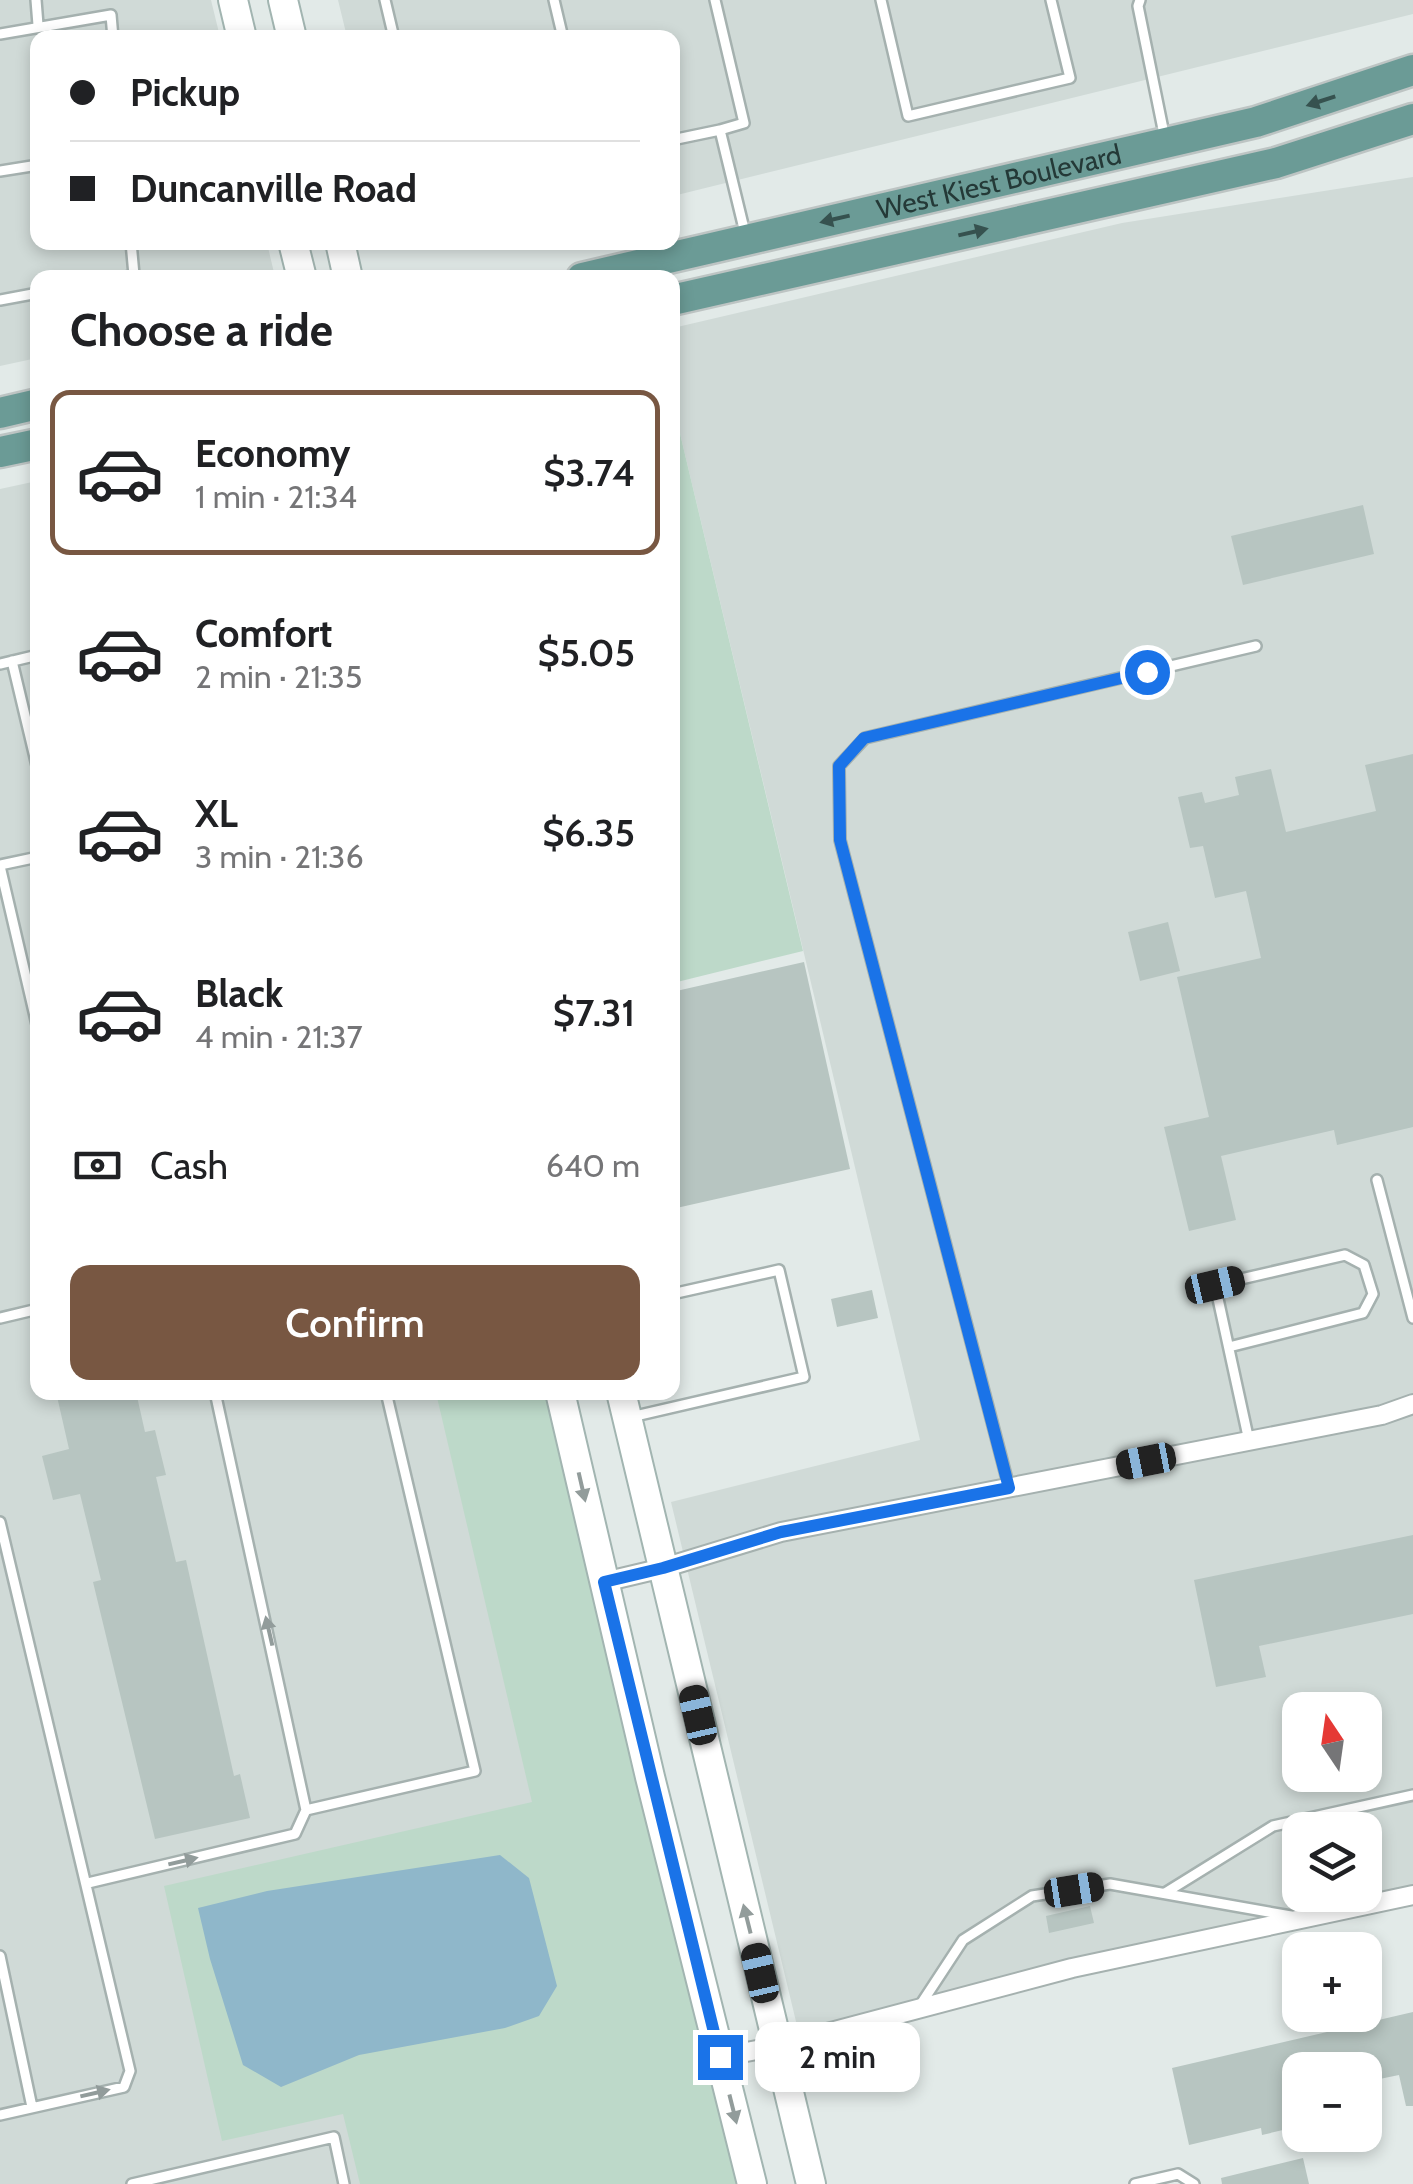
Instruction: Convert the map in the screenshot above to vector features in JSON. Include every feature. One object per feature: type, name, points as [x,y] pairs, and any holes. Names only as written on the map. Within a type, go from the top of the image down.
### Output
[{"type":"main road","points":[[233,0],[240,30]]},
{"type":"main road","points":[[283,0],[290,30]]},
{"type":"main road","name":"West Kiest Boulevard","points":[[617,270],[1256,122],[1413,70]]},
{"type":"main road","name":"West Kiest Boulevard","points":[[680,298],[1155,192],[1328,148],[1413,119]]},
{"type":"main road","points":[[1155,145],[1155,192]]},
{"type":"main road","points":[[747,240],[756,281]]},
{"type":"main road","points":[[0,413],[30,406]]},
{"type":"main road","points":[[0,452],[30,446]]},
{"type":"main road","points":[[562,1400],[752,2184]]},
{"type":"main road","points":[[625,1405],[811,2184]]},
{"type":"street","points":[[604,1582],[781,1532],[1382,1415],[1413,1404]]},
{"type":"street","points":[[720,2057],[778,2046],[1072,1968],[1413,1894]]},
{"type":"lane","points":[[36,0],[38,25]]},
{"type":"lane","points":[[385,0],[392,30]]},
{"type":"lane","points":[[554,0],[561,30]]},
{"type":"lane","points":[[680,138],[744,123],[716,0]]},
{"type":"lane","points":[[881,0],[908,116],[1070,78],[1051,0]]},
{"type":"lane","points":[[1140,0],[1155,145]]},
{"type":"lane","points":[[0,34],[111,15],[112,30]]},
{"type":"lane","points":[[720,130],[747,240]]},
{"type":"lane","points":[[0,172],[30,166]]},
{"type":"lane","points":[[0,300],[30,294]]},
{"type":"lane","points":[[1009,1488],[840,840],[839,766],[864,738],[1256,646]]},
{"type":"lane","points":[[0,664],[30,658]]},
{"type":"lane","points":[[12,661],[30,736]]},
{"type":"lane","points":[[30,859],[0,865],[30,994]]},
{"type":"lane","points":[[1377,1180],[1413,1318]]},
{"type":"lane","points":[[1228,1347],[1363,1313],[1373,1294],[1364,1265],[1345,1255],[1215,1285],[1228,1347],[1249,1440]]},
{"type":"lane","points":[[680,1292],[779,1270],[804,1376],[680,1396]]},
{"type":"lane","points":[[0,1318],[30,1311]]},
{"type":"lane","points":[[88,1883],[296,1834],[306,1810],[216,1400]]},
{"type":"lane","points":[[306,1810],[474,1771],[388,1400]]},
{"type":"lane","points":[[625,1405],[656,1400]]},
{"type":"lane","points":[[0,1522],[130,2071],[124,2087],[0,2115]]},
{"type":"lane","points":[[1164,1893],[1273,1826],[1413,1795]]},
{"type":"lane","points":[[918,2009],[963,1940],[1032,1896],[1110,1884],[1303,1918]]},
{"type":"lane","points":[[0,1956],[32,2107]]},
{"type":"lane","points":[[132,2184],[334,2137],[344,2184]]},
{"type":"lane","points":[[1135,2184],[1178,2174],[1194,2184]]},
{"type":"shaded area","points":[[0,0],[211,0],[218,30],[30,30],[30,250],[269,250],[273,270],[30,270],[30,360],[0,366]]},
{"type":"shaded area","points":[[338,0],[1413,0],[1413,14],[680,194],[680,30],[345,30]]},
{"type":"shaded area","points":[[1413,177],[1413,1888],[1382,1895],[1382,1812],[1282,1812],[1282,1912],[1312,1912],[799,2034],[671,1502],[920,1440],[680,433],[680,326],[1122,223]]},
{"type":"shaded area","points":[[30,483],[30,1400],[548,1400],[697,2035],[364,2184],[0,2184],[0,489]]},
{"type":"green space","points":[[680,433],[803,951],[680,981]]},
{"type":"green space","points":[[438,1400],[551,1400],[737,2184],[360,2184],[343,2114],[222,2141],[164,1886],[532,1802]]},
{"type":"water","points":[[500,1855],[529,1878],[557,1986],[539,2016],[505,2028],[359,2055],[281,2087],[243,2065],[198,1908],[267,1891]]},
{"type":"building","points":[[1363,505],[1374,554],[1243,585],[1231,536]]},
{"type":"building","points":[[1413,754],[1413,1127],[1337,1145],[1334,1130],[1221,1156],[1236,1220],[1189,1231],[1164,1127],[1209,1117],[1177,977],[1261,958],[1246,891],[1215,898],[1203,846],[1190,848],[1178,797],[1202,792],[1205,803],[1239,795],[1235,777],[1271,769],[1286,832],[1376,811],[1365,765]]},
{"type":"building","points":[[1168,922],[1180,971],[1140,981],[1128,932]]},
{"type":"building","points":[[804,962],[850,1169],[680,1207],[680,990]]},
{"type":"building","points":[[872,1290],[878,1318],[837,1327],[831,1299]]},
{"type":"building","points":[[58,1400],[138,1400],[145,1432],[155,1430],[166,1475],[156,1477],[176,1562],[186,1560],[234,1776],[240,1774],[250,1818],[155,1839],[93,1582],[101,1580],[80,1494],[53,1500],[42,1456],[69,1449]]},
{"type":"building","points":[[1413,1535],[1413,1614],[1259,1646],[1266,1677],[1216,1687],[1194,1580]]},
{"type":"building","points":[[1090,1906],[1094,1923],[1049,1933],[1046,1916]]},
{"type":"building","points":[[1413,2012],[1413,2106],[1406,2106],[1399,2075],[1382,2078],[1382,2052],[1282,2052],[1282,2130],[1262,2135],[1261,2128],[1189,2145],[1172,2068],[1327,2032],[1382,2032],[1382,2019]]},
{"type":"building","points":[[1303,2158],[1309,2184],[1222,2184],[1221,2178]]},
{"type":"route","points":[[720,2057],[604,1582],[781,1532],[1009,1488],[840,840],[839,766],[864,738],[1147,672]]}]
